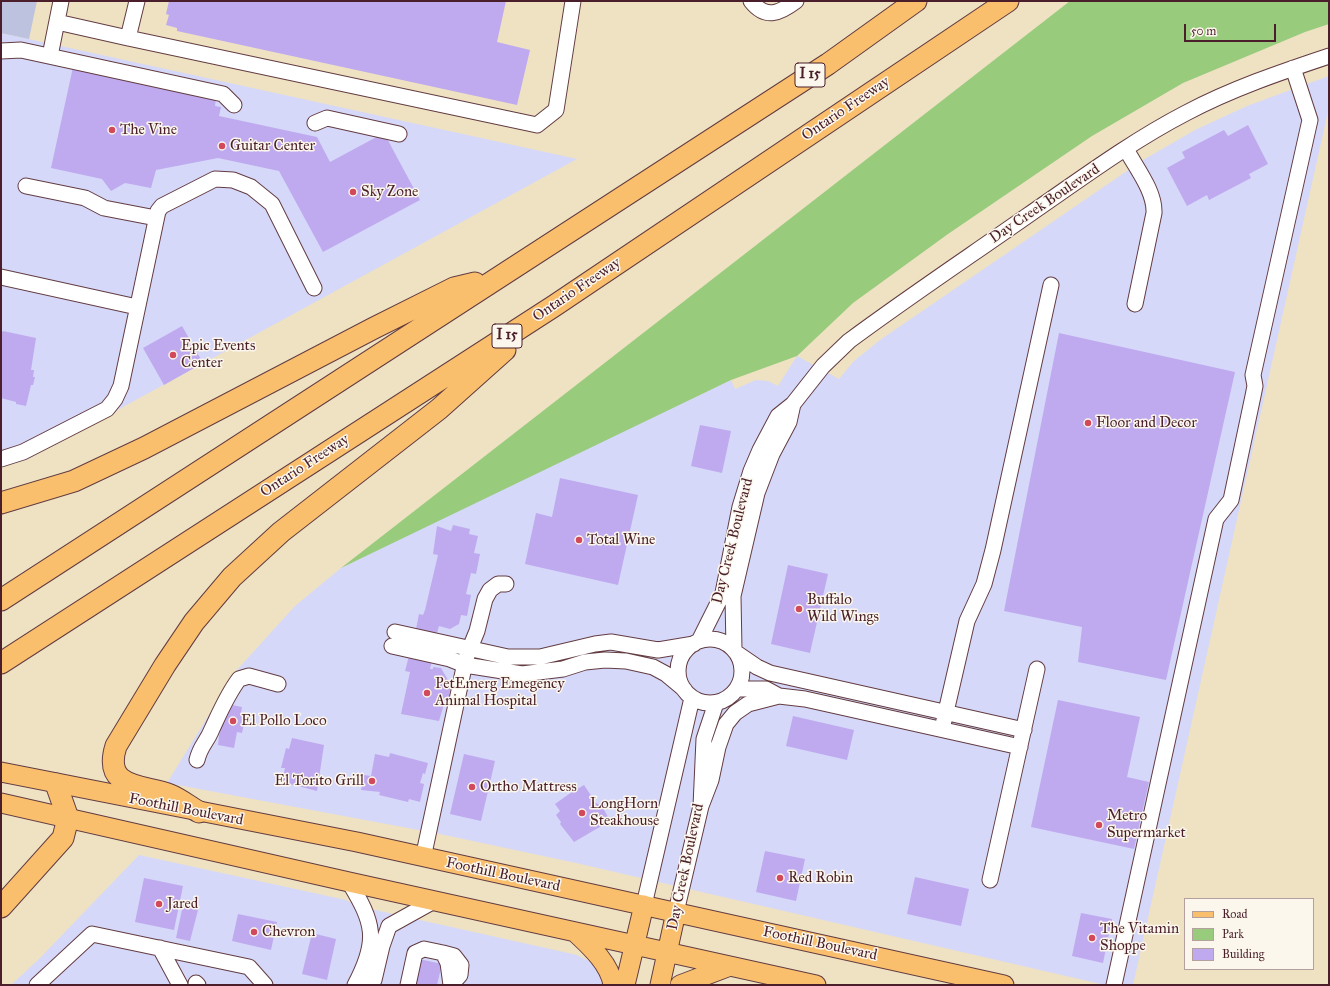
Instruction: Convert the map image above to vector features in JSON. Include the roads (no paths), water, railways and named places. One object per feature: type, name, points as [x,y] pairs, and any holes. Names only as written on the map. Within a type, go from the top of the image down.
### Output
[{"type":"highway","name":"I 15","points":[[1,600],[497,277],[828,64],[916,1]]},
{"type":"highway","name":"Ontario Freeway","points":[[1,664],[554,306],[1008,1]]},
{"type":"highway","points":[[1,503],[74,480],[144,448],[454,288],[497,277]]},
{"type":"highway","points":[[199,812],[170,795],[132,786],[118,774],[113,759],[116,746],[165,665],[194,622],[232,577],[255,554],[439,409],[554,306]]},
{"type":"highway","points":[[1,907],[63,838],[68,818],[56,784]]},
{"type":"main road","name":"Foothill Boulevard","points":[[1,772],[357,842],[423,858],[644,905],[1004,985]]},
{"type":"main road","points":[[1,803],[348,882],[816,985]]},
{"type":"main road","name":"Day Creek Boulevard","points":[[625,985],[644,905]]},
{"type":"main road","name":"Day Creek Boulevard","points":[[660,985],[676,912]]},
{"type":"main road","points":[[575,932],[593,949],[612,977],[613,985]]},
{"type":"main road","points":[[680,985],[730,966]]},
{"type":"street","points":[[50,56],[61,1]]},
{"type":"street","points":[[128,38],[137,1]]},
{"type":"street","points":[[57,22],[537,125],[556,110],[573,1]]},
{"type":"street","points":[[752,1],[757,8],[771,13],[783,11],[796,1]]},
{"type":"street","points":[[1,51],[21,50],[223,94],[234,105]]},
{"type":"street","name":"Day Creek Boulevard","points":[[697,643],[723,593],[740,507],[751,471],[778,416],[793,404],[823,366],[849,341],[880,318],[1126,149],[1186,113],[1293,68],[1329,56]]},
{"type":"street","points":[[1114,985],[1216,519],[1231,500],[1253,396],[1253,375],[1310,120],[1293,68]]},
{"type":"street","points":[[315,123],[327,118],[399,134]]},
{"type":"street","points":[[1126,149],[1155,204],[1134,304]]},
{"type":"street","points":[[1,459],[23,452],[107,409],[115,399],[121,386],[156,218],[158,211],[162,206],[215,179],[223,178],[242,182],[261,193],[272,204],[314,288]]},
{"type":"street","points":[[26,186],[86,198],[104,208],[156,218]]},
{"type":"street","points":[[1,277],[137,307]]},
{"type":"street","points":[[942,729],[967,621],[984,584],[993,550],[1051,285]]},
{"type":"street","name":"Day Creek Boulevard","points":[[736,652],[733,596],[757,493],[772,454],[789,422],[793,404]]},
{"type":"street","points":[[423,858],[470,648],[477,631],[485,599],[490,590],[498,584],[506,584]]},
{"type":"street","points":[[736,652],[742,672],[737,689],[731,695],[716,703],[700,701],[666,674],[653,667],[626,661],[605,660],[585,662],[563,669],[522,674],[465,665],[394,639],[470,648],[523,658],[540,657],[595,644],[611,642],[658,650],[697,643],[709,639],[718,640],[727,644],[757,667],[770,673],[1024,730]]},
{"type":"street","points":[[688,693],[679,680],[678,670],[680,659],[686,650],[697,643]]},
{"type":"street","points":[[990,880],[1037,669]]},
{"type":"street","points":[[197,760],[199,750],[212,730],[219,711],[238,679],[249,676],[278,684]]},
{"type":"street","points":[[737,689],[766,689],[779,696]]},
{"type":"street","name":"Day Creek Boulevard","points":[[644,905],[688,693]]},
{"type":"street","points":[[701,806],[711,780],[718,747],[726,724],[735,713],[748,704],[779,696],[805,699],[1020,746]]},
{"type":"street","name":"Day Creek Boulevard","points":[[676,912],[701,806],[704,739],[716,703]]},
{"type":"street","points":[[348,882],[367,914],[371,932],[366,962],[355,985]]},
{"type":"street","points":[[371,985],[376,973],[385,934],[389,926],[434,901]]},
{"type":"street","points":[[37,985],[92,934],[249,967],[265,985]]},
{"type":"street","points":[[160,948],[180,985]]},
{"type":"street","points":[[408,985],[415,953],[424,949],[443,953],[448,963],[451,985]]},
{"type":"place","name":"The Vine","points":[[112,130]]},
{"type":"place","name":"Guitar Center","points":[[222,146]]},
{"type":"place","name":"Sky Zone","points":[[353,192]]},
{"type":"place","name":"Epic Events Center","points":[[173,355]]},
{"type":"place","name":"Floor and Decor","points":[[1088,423]]},
{"type":"place","name":"Total Wine","points":[[579,540]]},
{"type":"place","name":"Buffalo Wild Wings","points":[[799,609]]},
{"type":"place","name":"PetEmerg Emegency Animal Hospital","points":[[427,693]]},
{"type":"place","name":"El Pollo Loco","points":[[233,721]]},
{"type":"place","name":"El Torito Grill","points":[[372,781]]},
{"type":"place","name":"Ortho Mattress","points":[[472,787]]},
{"type":"place","name":"LongHorn Steakhouse","points":[[582,813]]},
{"type":"place","name":"Metro Supermarket","points":[[1099,825]]},
{"type":"place","name":"Red Robin","points":[[780,878]]},
{"type":"place","name":"Jared","points":[[159,904]]},
{"type":"place","name":"Chevron","points":[[254,932]]},
{"type":"place","name":"The Vitamin Shoppe","points":[[1092,938]]}]
